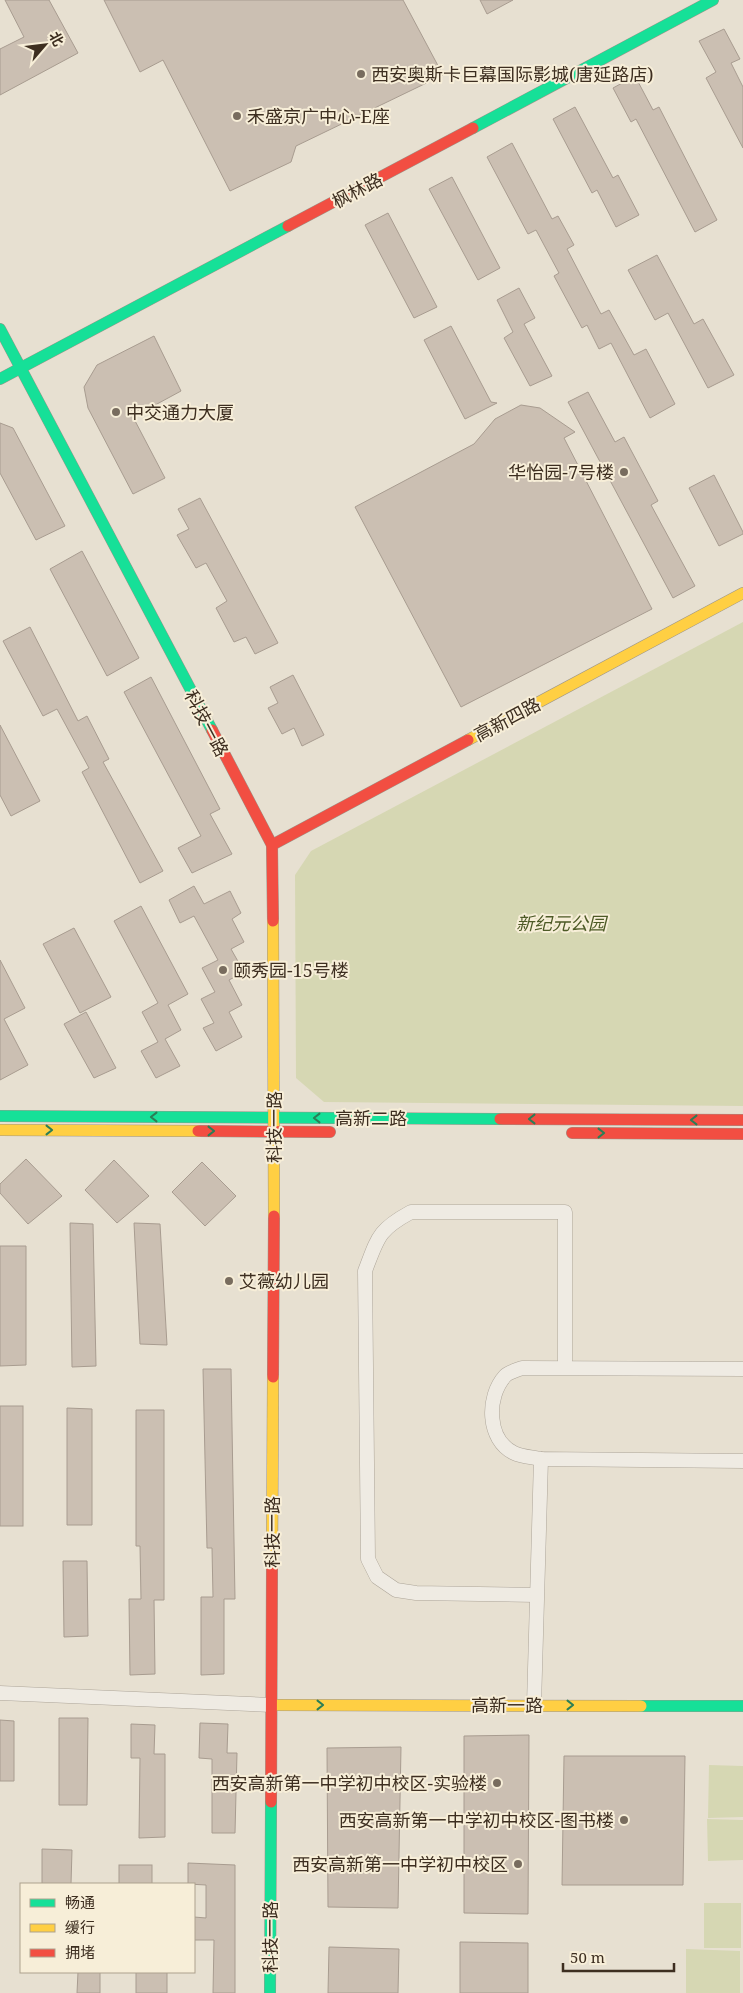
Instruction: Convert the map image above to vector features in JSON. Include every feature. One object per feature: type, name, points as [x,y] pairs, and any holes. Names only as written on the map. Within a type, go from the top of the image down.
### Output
[{"type":"street","name":"枫林路","points":[[0,379],[713,0]]},
{"type":"street","name":"科技一路","points":[[0,329],[272,845],[274,1131],[270,1993]]},
{"type":"street","name":"高新四路","points":[[272,845],[743,594]]},
{"type":"street","name":"高新二路","points":[[0,1116],[743,1120]]},
{"type":"street","name":"高新二路","points":[[0,1130],[344,1132]]},
{"type":"street","points":[[564,1133],[743,1134]]},
{"type":"street","points":[[536,1595],[416,1594],[396,1590],[377,1577],[368,1559],[365,1271],[379,1236],[393,1222],[411,1212],[565,1212],[565,1367]]},
{"type":"street","points":[[743,1369],[522,1368],[507,1375],[495,1390],[492,1410],[497,1438],[514,1453],[541,1459],[743,1461]]},
{"type":"street","points":[[534,1705],[541,1459]]},
{"type":"street","points":[[0,1693],[272,1705]]},
{"type":"street","name":"高新一路","points":[[272,1705],[743,1706]]},
{"type":"green space","name":"新纪元公园","points":[[743,622],[743,1106],[324,1102],[296,1078],[295,875],[311,851]]},
{"type":"green space","points":[[709,1765],[743,1766],[743,1817],[708,1818]]},
{"type":"green space","points":[[707,1819],[743,1820],[743,1860],[708,1861]]},
{"type":"green space","points":[[704,1903],[741,1903],[741,1948],[704,1948]]},
{"type":"green space","points":[[686,1949],[740,1951],[740,1993],[686,1993]]},
{"type":"building","points":[[5,0],[49,0],[78,53],[0,95],[0,49],[24,37]]},
{"type":"building","points":[[104,0],[403,0],[443,75],[296,146],[291,162],[230,191],[163,60],[140,72]]},
{"type":"building","points":[[480,0],[513,0],[487,14]]},
{"type":"building","points":[[724,29],[740,59],[731,63],[743,87],[743,148],[706,78],[716,72],[699,41]]},
{"type":"building","points":[[635,76],[653,110],[659,107],[717,220],[695,232],[636,119],[631,122],[613,88]]},
{"type":"building","points":[[575,107],[613,178],[618,175],[639,215],[616,227],[597,190],[592,193],[553,119]]},
{"type":"building","points":[[512,143],[552,219],[558,216],[574,245],[567,249],[601,314],[609,310],[634,355],[646,349],[675,404],[650,418],[611,343],[599,349],[587,325],[582,328],[554,276],[559,273],[536,230],[528,234],[487,157]]},
{"type":"building","points":[[452,177],[500,268],[478,280],[429,189]]},
{"type":"building","points":[[388,213],[437,307],[414,318],[365,225]]},
{"type":"building","points":[[657,255],[694,324],[703,319],[734,375],[708,388],[668,313],[655,320],[628,270]]},
{"type":"building","points":[[519,288],[535,318],[524,324],[552,376],[530,386],[504,338],[513,332],[497,300]]},
{"type":"building","points":[[451,326],[491,402],[497,403],[465,419],[424,340]]},
{"type":"building","name":"中交通力大厦","points":[[154,336],[181,391],[133,417],[165,478],[133,494],[88,408],[84,387],[97,365]]},
{"type":"building","name":"华怡园-7号楼","points":[[588,392],[615,442],[624,437],[658,501],[651,505],[695,586],[673,598],[568,402]]},
{"type":"building","points":[[521,405],[540,408],[575,432],[564,438],[652,609],[461,707],[355,507],[474,444],[495,419]]},
{"type":"building","points":[[0,423],[13,428],[65,526],[36,540],[0,473]]},
{"type":"building","points":[[714,475],[743,532],[743,534],[719,546],[689,488]]},
{"type":"building","points":[[200,498],[278,643],[255,654],[246,637],[234,642],[216,608],[227,601],[206,563],[196,568],[177,535],[189,529],[178,509]]},
{"type":"building","points":[[82,551],[139,658],[107,676],[50,569]]},
{"type":"building","points":[[30,627],[78,721],[87,716],[109,759],[103,762],[163,871],[140,883],[82,772],[89,768],[57,709],[43,716],[3,641]]},
{"type":"building","points":[[293,675],[324,735],[302,746],[294,728],[282,734],[268,708],[278,703],[270,687]]},
{"type":"building","points":[[151,677],[220,809],[210,814],[232,854],[192,873],[178,848],[201,836],[124,692]]},
{"type":"building","points":[[0,725],[40,801],[11,816],[0,795]]},
{"type":"building","name":"颐秀园-15号楼","points":[[194,886],[204,904],[230,891],[241,913],[232,919],[244,942],[231,949],[244,972],[229,980],[242,1005],[229,1012],[242,1037],[216,1051],[203,1028],[214,1023],[201,999],[215,992],[202,968],[218,960],[194,916],[180,923],[169,900]]},
{"type":"building","points":[[141,906],[188,994],[168,1005],[181,1030],[165,1039],[180,1066],[156,1078],[141,1051],[158,1042],[142,1012],[158,1003],[114,921]]},
{"type":"building","points":[[74,928],[111,997],[80,1013],[43,944]]},
{"type":"building","points":[[0,960],[25,1008],[4,1019],[28,1065],[0,1080]]},
{"type":"building","points":[[86,1012],[116,1068],[94,1078],[64,1024]]},
{"type":"building","points":[[26,1159],[62,1196],[28,1224],[0,1193],[0,1184]]},
{"type":"building","points":[[114,1160],[149,1196],[117,1223],[85,1190]]},
{"type":"building","points":[[202,1162],[236,1196],[205,1226],[172,1192]]},
{"type":"building","points":[[70,1223],[93,1224],[96,1366],[72,1367]]},
{"type":"building","points":[[134,1223],[160,1224],[167,1345],[140,1344]]},
{"type":"building","points":[[0,1246],[26,1246],[26,1365],[0,1366]]},
{"type":"building","points":[[203,1369],[231,1369],[235,1599],[224,1599],[224,1674],[201,1675],[201,1597],[213,1597],[212,1548],[207,1548]]},
{"type":"building","points":[[0,1406],[23,1406],[23,1526],[0,1526]]},
{"type":"building","points":[[67,1408],[92,1409],[92,1525],[67,1525]]},
{"type":"building","points":[[136,1410],[164,1410],[164,1600],[154,1600],[155,1674],[130,1675],[129,1599],[141,1599],[140,1546],[136,1546]]},
{"type":"building","points":[[63,1561],[87,1561],[88,1636],[64,1637]]},
{"type":"building","points":[[59,1718],[88,1718],[87,1805],[59,1805]]},
{"type":"building","points":[[0,1720],[14,1721],[14,1781],[0,1781]]},
{"type":"building","points":[[200,1723],[228,1724],[227,1753],[237,1753],[235,1833],[212,1833],[212,1759],[199,1758]]},
{"type":"building","points":[[131,1724],[155,1725],[154,1754],[165,1754],[165,1837],[139,1838],[140,1758],[131,1758]]},
{"type":"building","name":"西安高新第一中学初中校区-实验楼","points":[[529,1735],[528,1914],[464,1913],[464,1736]]},
{"type":"building","points":[[401,1747],[398,1908],[328,1907],[327,1748]]},
{"type":"building","name":"西安高新第一中学初中校区-图书楼","points":[[564,1756],[685,1756],[683,1885],[562,1885]]},
{"type":"building","points":[[42,1849],[72,1850],[71,1883],[42,1883]]},
{"type":"building","points":[[188,1863],[235,1865],[235,1993],[213,1993],[214,1940],[195,1940],[195,1917],[206,1918],[206,1885],[188,1883]]},
{"type":"building","points":[[119,1865],[152,1865],[152,1883],[119,1883]]},
{"type":"building","points":[[460,1942],[528,1943],[528,1993],[460,1993]]},
{"type":"building","points":[[329,1947],[399,1949],[398,1993],[328,1993]]},
{"type":"building","points":[[78,1973],[100,1973],[100,1993],[77,1993]]},
{"type":"building","points":[[136,1973],[167,1973],[167,1993],[136,1993]]},
{"type":"traffic: fast","points":[[473,128],[713,0]]},
{"type":"traffic: fast","points":[[0,379],[288,226]]},
{"type":"traffic: fast","points":[[0,329],[212,730]]},
{"type":"traffic: fast","points":[[0,1116],[500,1119]]},
{"type":"traffic: fast","points":[[641,1706],[743,1706]]},
{"type":"traffic: fast","points":[[270,1993],[271,1802]]},
{"type":"traffic: slow","points":[[468,740],[743,593]]},
{"type":"traffic: slow","points":[[273,921],[274,1216]]},
{"type":"traffic: slow","points":[[0,1130],[198,1131]]},
{"type":"traffic: slow","points":[[272,1567],[273,1377]]},
{"type":"traffic: slow","points":[[272,1705],[641,1706]]},
{"type":"traffic: jam","points":[[288,226],[473,128]]},
{"type":"traffic: jam","points":[[212,730],[272,845],[273,921]]},
{"type":"traffic: jam","points":[[272,845],[468,740]]},
{"type":"traffic: jam","points":[[500,1119],[743,1120]]},
{"type":"traffic: jam","points":[[198,1131],[330,1132]]},
{"type":"traffic: jam","points":[[572,1133],[743,1134]]},
{"type":"traffic: jam","points":[[273,1377],[274,1216]]},
{"type":"traffic: jam","points":[[271,1802],[272,1567]]},
{"type":"place","name":"西安奥斯卡巨幕国际影城(唐延路店)","points":[[361,74]]},
{"type":"place","name":"禾盛京广中心-E座","points":[[237,116]]},
{"type":"place","name":"中交通力大厦","points":[[116,412]]},
{"type":"place","name":"华怡园-7号楼","points":[[624,472]]},
{"type":"place","name":"颐秀园-15号楼","points":[[223,970]]},
{"type":"place","name":"艾薇幼儿园","points":[[229,1281]]},
{"type":"place","name":"西安高新第一中学初中校区-实验楼","points":[[497,1783]]},
{"type":"place","name":"西安高新第一中学初中校区-图书楼","points":[[624,1820]]},
{"type":"place","name":"西安高新第一中学初中校区","points":[[518,1864]]}]
